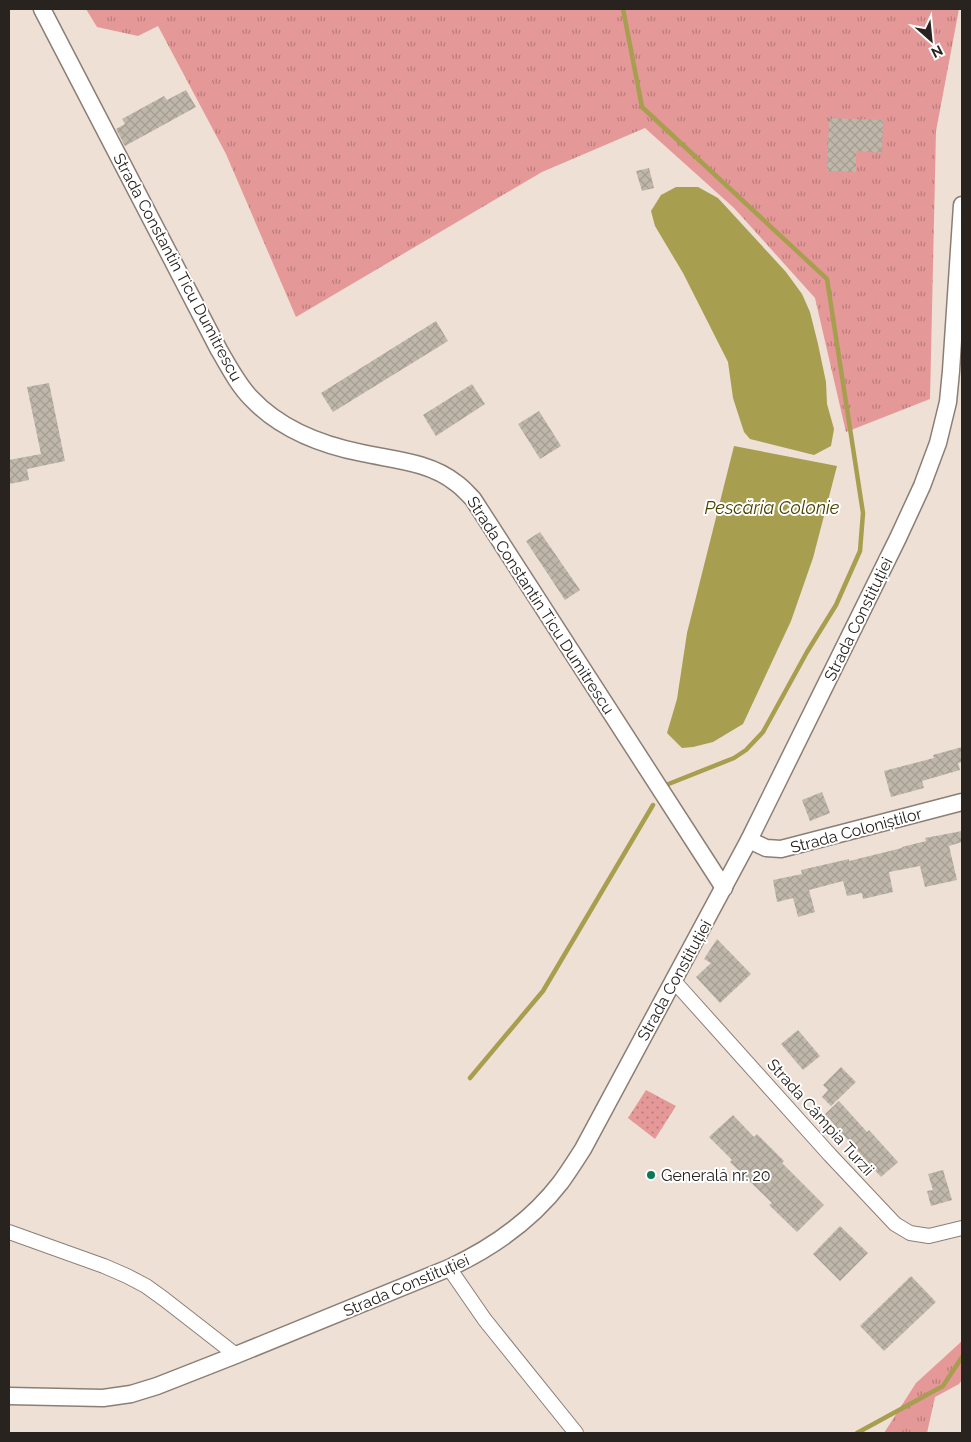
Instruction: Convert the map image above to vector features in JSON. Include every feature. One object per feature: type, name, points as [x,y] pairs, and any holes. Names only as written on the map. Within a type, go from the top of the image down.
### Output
[{"type":"street","name":"Strada Constantin Ticu Dumitrescu","points":[[42,9],[219,350],[234,376],[251,398],[275,418],[300,434],[329,445],[423,465],[456,482],[473,499],[724,888]]},
{"type":"street","name":"Strada Constituției","points":[[9,1396],[103,1398],[131,1394],[236,1355],[474,1257],[507,1234],[542,1204],[561,1182],[583,1149],[750,840],[922,486],[938,443],[948,402],[961,249],[962,205]]},
{"type":"street","name":"Strada Coloniștilor","points":[[750,840],[766,848],[781,849],[794,847],[962,802]]},
{"type":"street","name":"Strada Câmpia Turzii","points":[[674,980],[830,1155],[895,1224],[910,1232],[929,1236],[962,1228]]},
{"type":"street","points":[[9,1232],[104,1266],[139,1283],[164,1299],[236,1355]]},
{"type":"street","points":[[449,1268],[485,1320],[576,1433]]},
{"type":"green space","points":[[86,9],[959,9],[936,131],[930,399],[846,432],[815,298],[734,208],[645,128],[542,172],[296,317],[226,154],[158,26],[138,36],[97,27]]},
{"type":"green space","points":[[646,1090],[676,1106],[655,1139],[628,1118]]},
{"type":"green space","points":[[962,1341],[962,1380],[959,1384],[935,1397],[927,1433],[884,1433],[916,1383]]},
{"type":"water","points":[[676,187],[698,187],[718,198],[786,272],[802,294],[810,312],[826,382],[827,404],[834,429],[831,446],[814,455],[750,439],[744,432],[733,398],[728,362],[683,273],[655,226],[651,211],[661,195]]},
{"type":"water","name":"Pescăria Colonie","points":[[734,446],[837,466],[813,558],[791,621],[743,724],[713,742],[682,748],[667,733],[677,699],[687,633]]},
{"type":"building","points":[[186,90],[196,107],[125,146],[116,129],[125,124],[122,119],[164,96],[167,100]]},
{"type":"building","points":[[829,118],[883,120],[882,153],[856,151],[856,172],[827,171]]},
{"type":"building","points":[[649,168],[654,188],[642,191],[636,171]]},
{"type":"building","points":[[436,321],[448,341],[333,412],[321,393]]},
{"type":"building","points":[[49,383],[65,461],[27,469],[29,480],[9,484],[9,460],[41,454],[27,387]]},
{"type":"building","points":[[472,384],[485,404],[436,436],[423,415]]},
{"type":"building","points":[[539,411],[561,446],[540,459],[518,424]]},
{"type":"building","points":[[540,532],[580,590],[565,600],[526,541]]},
{"type":"building","points":[[962,747],[962,762],[958,763],[960,770],[922,781],[924,788],[891,797],[884,771],[934,758],[933,755]]},
{"type":"building","points":[[822,792],[830,813],[810,821],[802,800]]},
{"type":"building","points":[[962,831],[962,842],[949,846],[957,880],[925,887],[920,866],[889,872],[893,892],[863,899],[862,893],[847,896],[843,881],[809,890],[815,912],[798,917],[793,898],[777,902],[773,880],[802,874],[801,870],[849,859],[849,861],[926,841],[925,838]]},
{"type":"building","points":[[717,939],[751,974],[720,1003],[696,977],[711,963],[704,959]]},
{"type":"building","points":[[798,1030],[820,1056],[803,1070],[781,1044]]},
{"type":"building","points":[[841,1067],[856,1082],[831,1106],[822,1097],[828,1090],[823,1085]]},
{"type":"building","points":[[839,1101],[898,1162],[881,1177],[825,1114]]},
{"type":"building","points":[[733,1115],[754,1137],[757,1134],[784,1161],[782,1163],[824,1205],[797,1232],[769,1205],[772,1203],[730,1162],[732,1160],[709,1137]]},
{"type":"building","points":[[943,1170],[952,1200],[931,1206],[927,1191],[933,1190],[928,1174]]},
{"type":"building","points":[[840,1226],[868,1253],[840,1281],[813,1254]]},
{"type":"building","points":[[911,1276],[936,1302],[884,1351],[860,1326]]},
{"type":"waterway","points":[[623,9],[642,107],[827,279],[863,513],[860,551],[836,605],[807,652],[763,732],[746,750],[734,758],[666,785]]},
{"type":"waterway","points":[[470,1078],[543,991],[653,805]]},
{"type":"waterway","points":[[857,1433],[943,1386],[962,1357]]},
{"type":"place","name":"Generală nr. 20","points":[[651,1175]]}]
